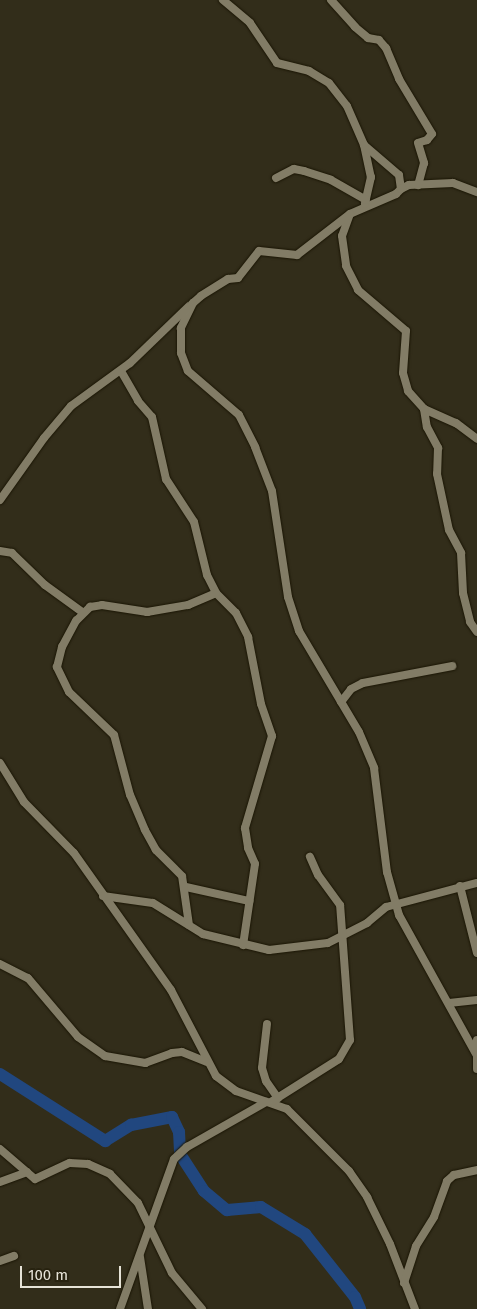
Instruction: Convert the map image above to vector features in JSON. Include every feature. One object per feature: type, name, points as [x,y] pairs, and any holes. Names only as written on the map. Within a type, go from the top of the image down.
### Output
[{"type":"street","points":[[223,0],[250,23],[277,63],[309,71],[329,83],[347,106],[364,145],[371,177],[365,204]]},
{"type":"street","points":[[332,0],[355,27],[368,38],[380,40],[386,48],[399,79],[432,134],[427,140],[418,143],[424,163],[418,186]]},
{"type":"street","points":[[364,145],[399,175],[401,189]]},
{"type":"street","points":[[276,178],[294,169],[304,171],[331,180],[365,204]]},
{"type":"street","points":[[0,500],[44,438],[70,406],[121,371],[193,303],[228,279],[238,278],[259,251],[297,255],[365,204],[382,202],[409,185],[453,183],[477,192]]},
{"type":"street","points":[[350,214],[342,236],[350,280],[367,299],[400,322],[406,331],[403,373],[408,391],[424,409],[456,423],[477,439]]},
{"type":"street","points":[[193,303],[179,337],[185,364],[247,427],[272,491],[288,597],[299,631],[359,732],[374,768],[386,872],[405,927],[476,1054]]},
{"type":"street","points":[[121,371],[138,402],[152,417],[166,479],[194,522],[201,559],[216,593],[236,613],[248,637],[261,704],[272,736],[246,828],[248,848],[255,864],[248,901],[243,945]]},
{"type":"street","points":[[424,409],[427,427],[438,448],[437,474],[449,530],[461,553],[463,593],[470,622],[477,632]]},
{"type":"street","points":[[0,551],[12,553],[45,585],[82,612]]},
{"type":"street","points":[[189,926],[186,887],[182,876],[156,850],[145,830],[130,795],[114,735],[68,692],[60,677],[58,657],[82,612],[95,605],[147,612],[175,608],[216,593]]},
{"type":"street","points":[[341,702],[351,689],[363,683],[452,666]]},
{"type":"street","points":[[0,763],[24,802],[69,847],[171,990],[207,1062],[228,1087],[272,1101],[287,1109],[315,1134],[359,1184],[390,1244],[415,1309]]},
{"type":"street","points":[[120,1309],[140,1254],[149,1221],[174,1159],[187,1146],[272,1101],[339,1059],[348,1046],[349,1015],[341,937],[340,905],[316,872],[310,857]]},
{"type":"street","points":[[103,896],[153,902],[203,934],[243,945],[287,950],[341,937],[367,923],[386,907],[398,906],[460,886],[477,883]]},
{"type":"street","points":[[460,886],[477,952]]},
{"type":"street","points":[[186,887],[248,901]]},
{"type":"street","points":[[0,964],[28,978],[78,1037],[105,1056],[145,1063],[172,1053],[182,1052],[207,1062]]},
{"type":"street","points":[[449,1003],[477,1000]]},
{"type":"street","points":[[267,1024],[262,1068],[272,1101]]},
{"type":"street","points":[[477,1040],[477,1070]]},
{"type":"street","points":[[0,1149],[27,1172],[39,1179],[70,1163],[88,1164],[116,1180],[138,1203],[149,1221],[172,1274],[202,1309]]},
{"type":"street","points":[[404,1283],[416,1246],[434,1217],[447,1181],[452,1175],[477,1170]]},
{"type":"street","points":[[0,1182],[27,1172]]},
{"type":"street","points":[[140,1254],[148,1309]]},
{"type":"street","points":[[0,1261],[14,1256]]},
{"type":"waterway","points":[[0,1074],[105,1141],[131,1125],[172,1117],[179,1132],[180,1154],[204,1191],[227,1210],[261,1207],[305,1234],[355,1297],[360,1309]]}]
